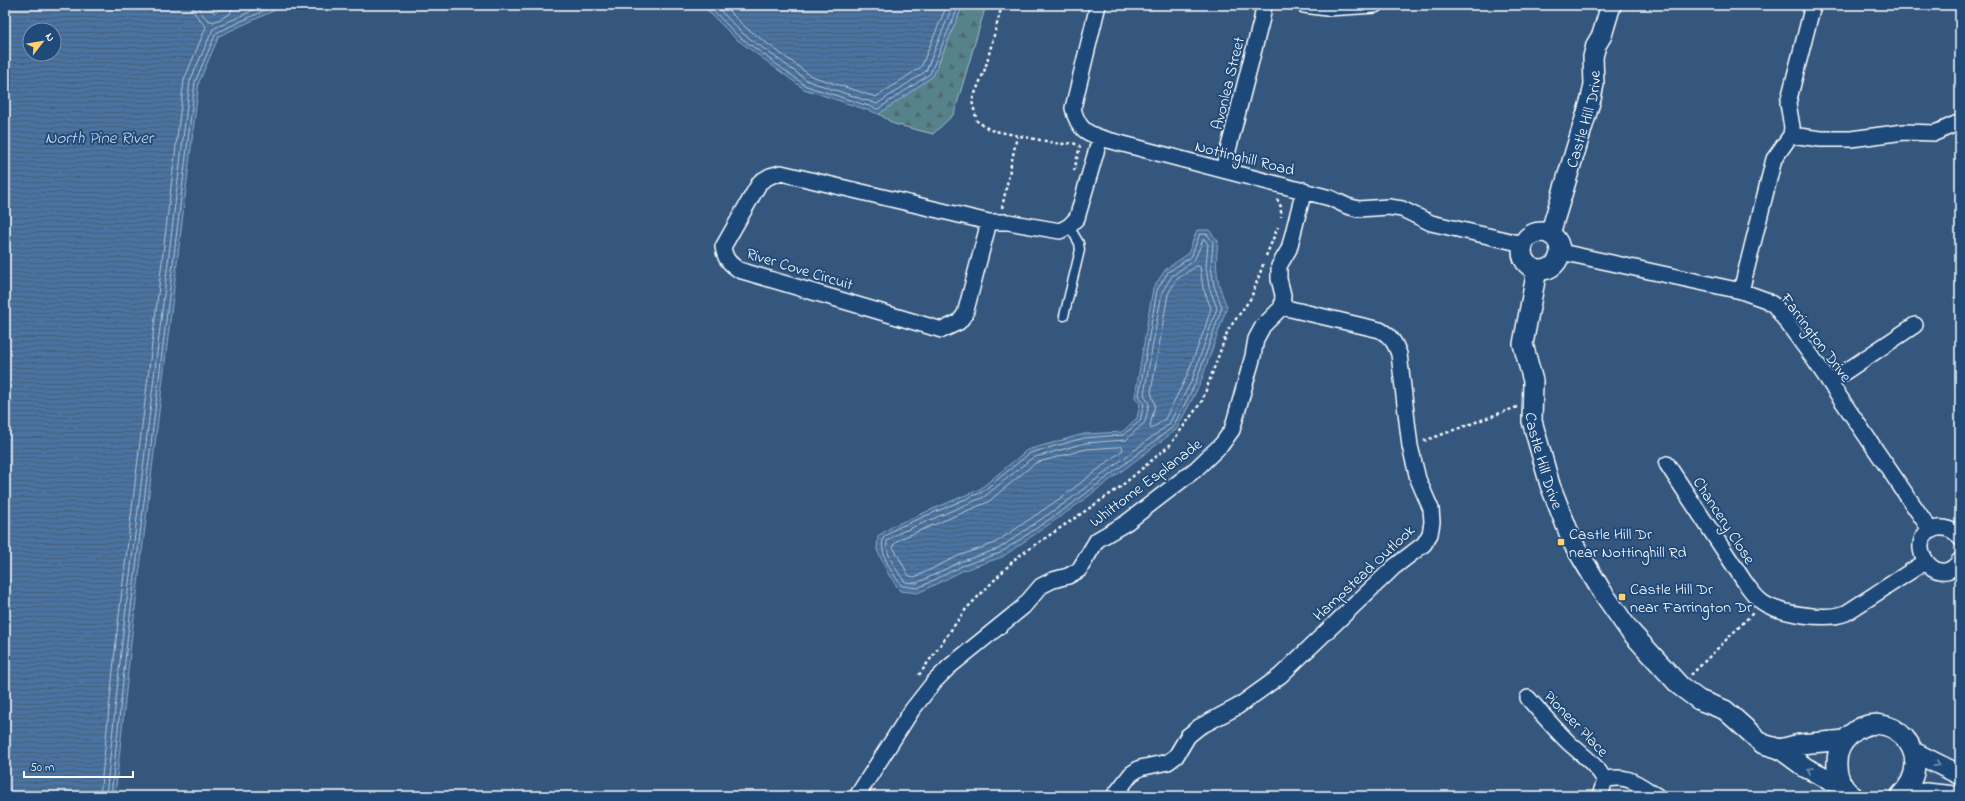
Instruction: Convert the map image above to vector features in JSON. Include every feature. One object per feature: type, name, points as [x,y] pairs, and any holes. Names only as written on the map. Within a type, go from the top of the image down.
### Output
[{"type":"street","name":"Nottinghill Road","points":[[1098,5],[1073,108],[1081,128],[1098,144],[1224,170],[1304,190],[1358,209],[1389,207],[1402,209],[1432,223],[1523,244]]},
{"type":"street","name":"Avonlea Street","points":[[1224,170],[1264,5]]},
{"type":"street","points":[[1304,5],[1327,8],[1375,5]]},
{"type":"street","name":"Castle Hill Drive","points":[[1550,234],[1591,99],[1594,84],[1593,58],[1596,45],[1602,34],[1611,5]]},
{"type":"street","points":[[1741,291],[1774,159],[1791,135],[1792,127],[1788,103],[1813,5]]},
{"type":"street","points":[[1791,135],[1821,139],[1851,139],[1904,132],[1935,133],[1960,122]]},
{"type":"street","points":[[1069,226],[1078,218],[1098,144]]},
{"type":"street","name":"River Cove Circuit","points":[[989,222],[965,314],[959,322],[942,330],[739,270],[729,263],[724,256],[723,247],[760,182],[770,176],[781,173],[989,222],[1008,222],[1060,231],[1069,226]]},
{"type":"street","points":[[1282,307],[1283,295],[1279,279],[1279,266],[1289,249],[1304,190]]},
{"type":"street","points":[[1544,231],[1558,241],[1561,252],[1560,257],[1553,267],[1537,270],[1526,263],[1521,251],[1523,244],[1531,234],[1544,231]]},
{"type":"street","name":"Farrington Drive","points":[[1561,252],[1741,291],[1766,300],[1775,306],[1830,382],[1931,531]]},
{"type":"street","name":"Castle Hill Drive","points":[[1537,270],[1523,344],[1533,381],[1534,392],[1532,402],[1532,421],[1550,485],[1574,543],[1601,590],[1629,630],[1680,686],[1699,700],[1725,710],[1763,744],[1780,749],[1806,768],[1849,793]]},
{"type":"street","name":"Hampstead Outlook","points":[[1114,796],[1131,774],[1140,768],[1168,762],[1176,756],[1188,736],[1199,727],[1237,708],[1280,676],[1394,567],[1424,544],[1430,534],[1432,522],[1431,509],[1418,479],[1410,446],[1399,354],[1390,335],[1380,330],[1282,307]]},
{"type":"street","name":"Whittome Esplanade","points":[[857,796],[912,710],[934,682],[949,667],[1023,607],[1041,586],[1053,580],[1068,576],[1079,570],[1097,540],[1126,523],[1201,464],[1222,444],[1232,430],[1253,356],[1256,339],[1263,326],[1282,307]]},
{"type":"street","points":[[1830,382],[1915,325]]},
{"type":"street","name":"Chancery Close","points":[[1667,464],[1744,581],[1763,603]]},
{"type":"street","points":[[1957,570],[1937,570],[1925,562],[1921,554],[1921,545],[1924,537],[1936,529],[1947,529],[1957,534],[1960,538]]},
{"type":"street","points":[[1763,603],[1792,612],[1823,618],[1836,617],[1846,613],[1925,562]]},
{"type":"street","name":"Pioneer Place","points":[[1528,698],[1569,742],[1590,760],[1605,780],[1600,796]]},
{"type":"street","points":[[1849,793],[1838,774],[1836,762],[1839,750],[1845,740],[1854,732],[1865,726],[1877,724],[1900,732],[1908,741],[1914,752],[1916,765],[1914,777],[1908,788],[1900,796]]},
{"type":"street","points":[[1780,749],[1800,744],[1845,740]]},
{"type":"street","points":[[1914,752],[1960,776]]},
{"type":"street","points":[[1605,780],[1615,777],[1627,778],[1657,796]]},
{"type":"street","points":[[1905,796],[1926,793],[1954,796]]},
{"type":"lane","points":[[1064,316],[1080,250],[1079,243],[1069,226]]},
{"type":"path","points":[[1002,5],[985,69],[972,101],[977,121],[990,130],[1017,136],[1080,146],[1098,144]]},
{"type":"path","points":[[1002,208],[1017,136]]},
{"type":"path","points":[[1073,174],[1080,146]]},
{"type":"path","points":[[918,676],[966,609],[1016,558],[1119,488],[1170,445],[1202,401],[1228,330],[1251,298],[1281,220],[1281,207],[1277,199],[1273,197]]},
{"type":"path","points":[[994,206],[1008,209],[1008,222]]},
{"type":"path","points":[[1410,446],[1532,402]]},
{"type":"path","points":[[1680,686],[1763,603]]},
{"type":"green space","points":[[963,5],[986,5],[954,114],[933,134],[894,124],[879,114],[933,76]]},
{"type":"water","name":"North Pine River","points":[[5,5],[207,5],[214,13],[227,5],[286,5],[219,36],[199,82],[132,634],[115,796],[5,796]]},
{"type":"water","points":[[702,5],[963,5],[933,76],[879,114],[804,89],[735,38]]},
{"type":"water","points":[[1197,230],[1209,230],[1218,241],[1217,274],[1227,307],[1200,384],[1176,430],[1074,507],[1002,557],[964,570],[918,593],[900,591],[889,575],[877,550],[878,536],[893,526],[980,489],[1027,450],[1084,434],[1122,432],[1137,418],[1140,404],[1135,397],[1153,288],[1166,269],[1188,254]]},
{"type":"place","name":"Castle Hill Dr near Nottinghill Rd","points":[[1561,542]]},
{"type":"place","name":"Castle Hill Dr near Farrington Dr","points":[[1622,597]]}]
